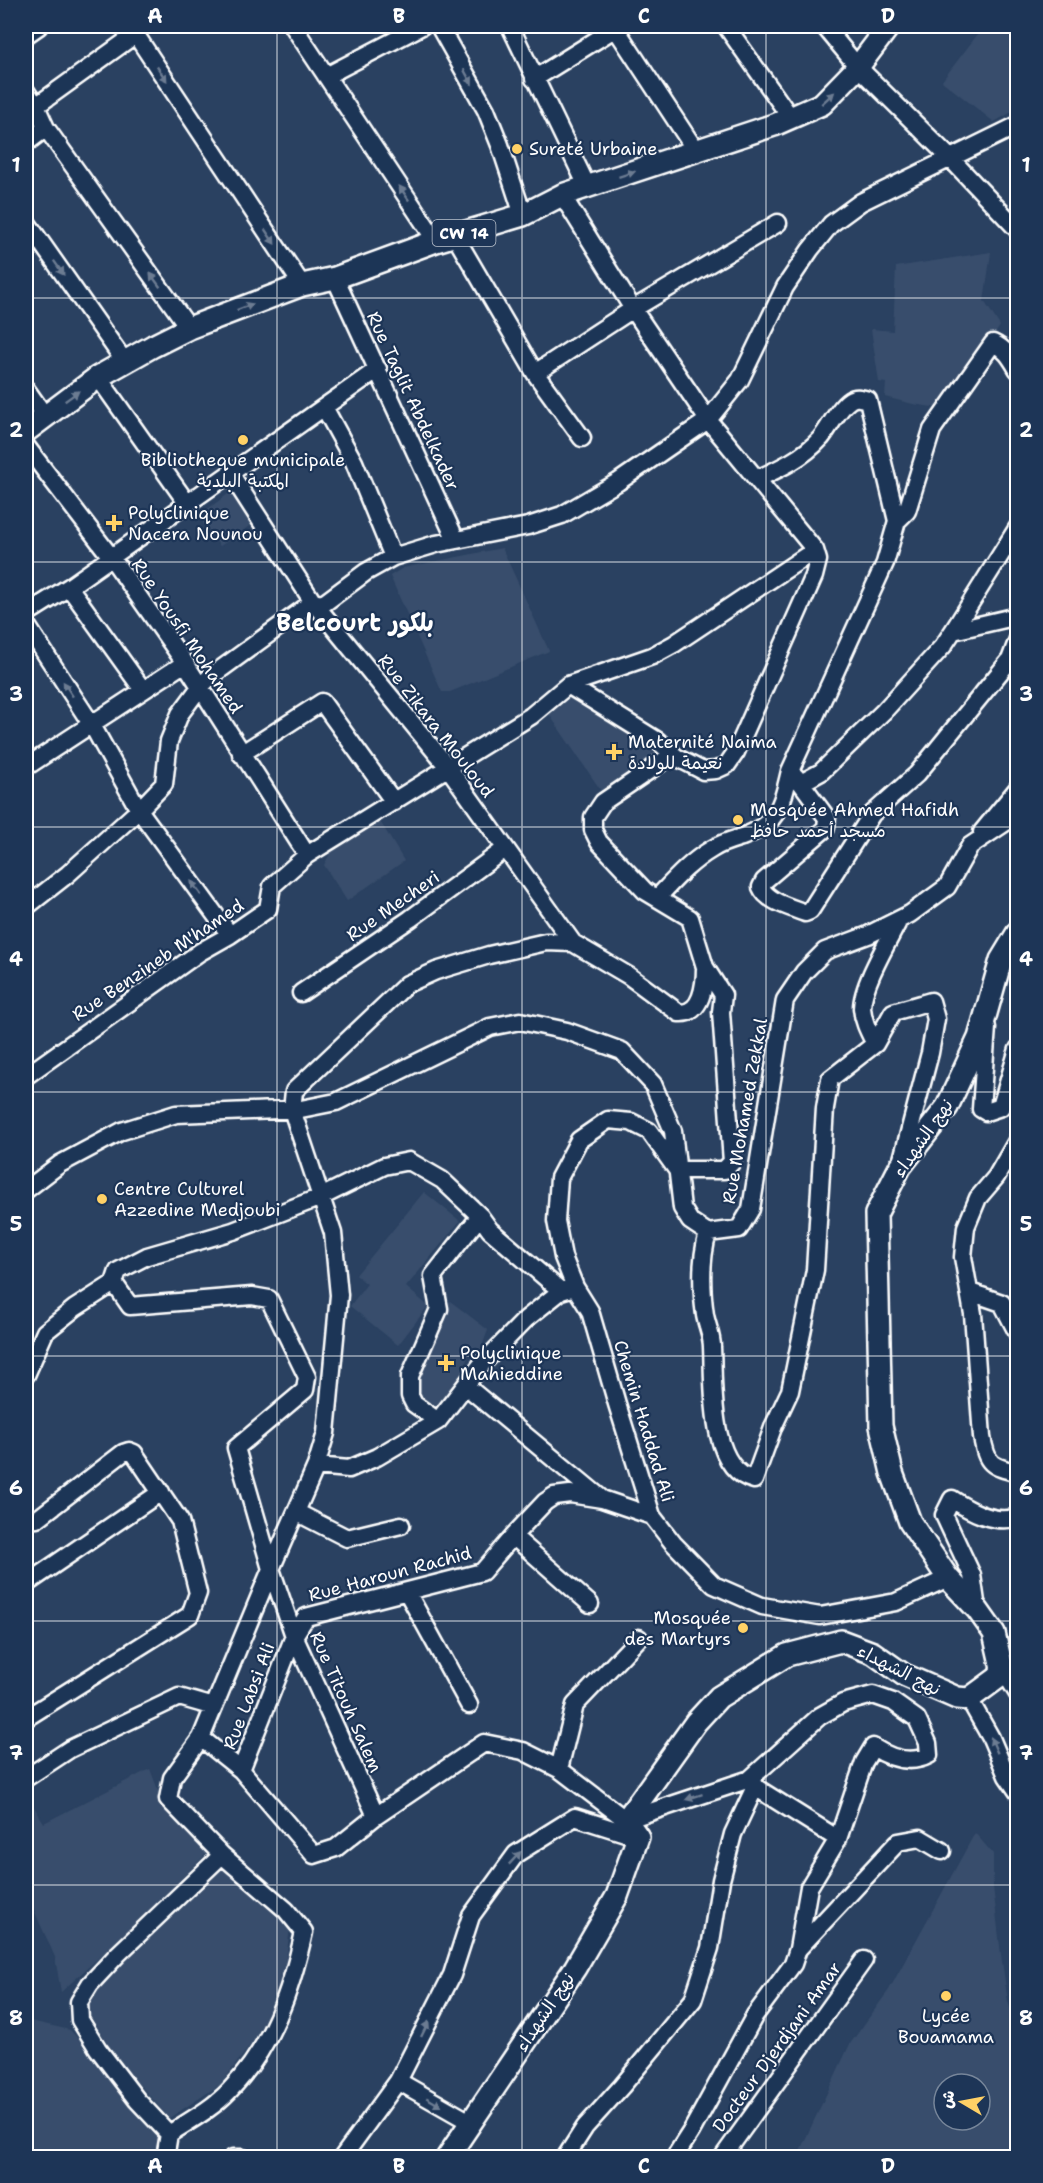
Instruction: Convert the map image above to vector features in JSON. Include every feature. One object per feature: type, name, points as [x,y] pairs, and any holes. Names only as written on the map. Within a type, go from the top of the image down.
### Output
[{"type":"main road","name":"CW 14","points":[[26,431],[98,377],[189,328],[302,285],[335,278],[445,239],[523,215],[562,195],[696,151],[790,118],[822,104],[858,67],[889,26]]},
{"type":"main road","name":"نهج الشهداء","points":[[1002,1668],[994,1633],[977,1609],[948,1578],[910,1522],[892,1473],[881,1426],[876,1214],[900,1167],[947,1107],[979,1038],[1001,960],[1017,932]]},
{"type":"main road","name":"نهج الشهداء","points":[[626,1820],[696,1722],[719,1697],[787,1655],[841,1641],[873,1653],[904,1675],[945,1694],[969,1699]]},
{"type":"main road","points":[[969,1699],[999,1677],[1002,1668]]},
{"type":"main road","points":[[626,1820],[638,1837]]},
{"type":"main road","name":"نهج الشهداء","points":[[447,2157],[575,1968],[618,1896],[638,1837]]},
{"type":"street","points":[[26,35],[39,26]]},
{"type":"street","points":[[293,26],[326,76],[445,239],[582,438]]},
{"type":"street","points":[[326,76],[422,26]]},
{"type":"street","points":[[439,26],[486,110],[523,215]]},
{"type":"street","points":[[510,26],[588,188]]},
{"type":"street","points":[[534,79],[616,26],[696,151]]},
{"type":"street","points":[[726,26],[790,118]]},
{"type":"street","points":[[824,26],[858,67],[1015,222]]},
{"type":"street","points":[[36,106],[133,30],[302,285]]},
{"type":"street","points":[[26,91],[46,128],[189,328]]},
{"type":"street","points":[[26,907],[68,874],[139,810],[164,784],[169,741],[180,714],[210,677],[313,602],[323,604],[366,572],[393,557],[456,540],[528,526],[562,515],[618,482],[708,420],[740,380],[785,287],[831,224],[861,202],[1017,125]]},
{"type":"street","points":[[26,143],[46,128]]},
{"type":"street","points":[[562,195],[633,309],[708,420],[815,550],[818,560],[814,576],[736,752],[727,765],[716,770],[702,771],[672,755],[658,741],[568,685]]},
{"type":"street","points":[[26,221],[125,362]]},
{"type":"street","points":[[536,373],[633,309],[778,223]]},
{"type":"street","name":"Rue Taglit Abdelkader","points":[[335,278],[456,540]]},
{"type":"street","points":[[657,898],[688,865],[705,853],[714,847],[754,832],[774,818],[795,777],[885,563],[897,521],[907,511],[932,430],[993,343],[1002,347],[1017,370]]},
{"type":"street","points":[[26,614],[69,587],[378,369]]},
{"type":"street","points":[[98,377],[187,503]]},
{"type":"street","points":[[26,388],[45,416]]},
{"type":"street","points":[[757,479],[797,459],[808,450],[822,436],[848,401],[857,397],[868,400],[897,521]]},
{"type":"street","points":[[324,407],[354,462],[393,557]]},
{"type":"street","name":"Rue Yousfi Mohamed","points":[[26,446],[111,557],[185,663],[307,855]]},
{"type":"street","name":"Rue Zikara Mouloud","points":[[230,474],[313,602],[447,766],[573,943]]},
{"type":"street","points":[[795,777],[822,772],[884,711],[943,646],[1017,527]]},
{"type":"street","points":[[568,685],[652,656],[674,644],[815,550]]},
{"type":"street","points":[[69,587],[143,690]]},
{"type":"street","points":[[795,777],[827,818],[826,828],[764,881],[761,887],[770,898],[805,913],[810,911],[872,814],[917,774],[1010,660],[1017,638],[1010,618],[953,631]]},
{"type":"street","points":[[26,624],[92,725],[139,810],[230,935]]},
{"type":"street","points":[[26,767],[185,663]]},
{"type":"street","name":"Rue Benzineb M'hamed","points":[[26,1076],[200,952],[268,909],[272,886],[307,855],[394,802],[447,766],[531,716],[568,685]]},
{"type":"street","points":[[241,754],[322,702],[394,802]]},
{"type":"street","points":[[672,755],[603,802],[593,817],[593,830],[599,842],[645,891],[690,918],[705,967],[723,995],[720,1012],[732,1162],[724,1170],[677,1170]]},
{"type":"street","points":[[970,846],[1017,788]]},
{"type":"street","name":"Rue Mohamed Zekkal","points":[[708,1233],[739,1228],[751,1209],[785,1000],[804,972],[825,951],[868,935],[910,914],[947,887],[970,846],[1017,814]]},
{"type":"street","name":"Rue Mecheri","points":[[301,993],[410,919],[505,849]]},
{"type":"street","points":[[875,1044],[866,1026],[862,1007],[866,989],[898,920]]},
{"type":"street","points":[[165,2157],[169,2134],[210,2108],[229,2091],[259,2053],[276,2026],[295,1974],[304,1932],[286,1910],[222,1855],[168,1799],[172,1778],[201,1738],[316,1466],[326,1433],[339,1295],[333,1233],[292,1110],[294,1091],[407,984],[436,971],[489,955],[546,942],[573,943],[628,976],[679,1013],[692,1010],[704,987],[705,967]]},
{"type":"street","points":[[26,1190],[60,1164],[122,1131],[176,1114],[301,1110],[336,1102],[490,1027],[520,1021],[567,1031],[622,1051],[654,1084],[673,1131],[682,1208],[690,1221],[708,1233],[701,1279],[712,1345],[712,1395],[717,1427],[731,1464],[746,1478],[754,1480],[774,1425],[790,1391],[815,1270],[825,1108],[830,1079],[875,1044],[893,1012],[931,1001],[936,1019],[930,1053],[900,1167]]},
{"type":"street","points":[[989,1002],[981,1109],[986,1112],[1001,1107],[1017,1049]]},
{"type":"street","name":"Chemin Haddad Ali","points":[[677,1170],[649,1131],[631,1122],[608,1120],[579,1140],[559,1178],[556,1221],[568,1289],[590,1311],[652,1516],[673,1543],[714,1585],[762,1606],[820,1616],[896,1602],[948,1578]]},
{"type":"street","points":[[1017,1139],[996,1177],[978,1198],[966,1227],[963,1257],[970,1292],[982,1437],[986,1456],[994,1467],[1017,1473]]},
{"type":"street","points":[[26,1374],[45,1332],[75,1308],[114,1283],[118,1271],[147,1256],[233,1231],[321,1197],[384,1166],[409,1161],[442,1180],[480,1216],[490,1230],[568,1289],[526,1319],[482,1364],[438,1421],[377,1457],[349,1469],[316,1466]]},
{"type":"street","points":[[438,1421],[414,1404],[410,1396],[410,1376],[439,1309],[433,1276],[480,1216]]},
{"type":"street","points":[[114,1283],[130,1306],[252,1296],[268,1299],[307,1377],[305,1390],[236,1448]]},
{"type":"street","points":[[970,1292],[1002,1303],[1017,1334]]},
{"type":"street","points":[[466,1386],[602,1499]]},
{"type":"street","name":"Rue Titouh Salem","points":[[232,1430],[271,1569],[294,1635],[376,1816]]},
{"type":"street","points":[[26,1718],[190,1615],[198,1593],[180,1521],[134,1452],[123,1453],[29,1522]]},
{"type":"street","points":[[26,1584],[161,1492]]},
{"type":"street","name":"Rue Haroun Rachid","points":[[294,1635],[306,1617],[482,1572],[545,1502],[554,1496],[570,1494],[602,1499],[652,1516]]},
{"type":"street","points":[[977,1609],[972,1575],[944,1515],[952,1499],[972,1512],[1008,1521],[1017,1517]]},
{"type":"street","points":[[296,1512],[347,1538],[401,1526]]},
{"type":"street","points":[[513,1536],[591,1604]]},
{"type":"street","points":[[407,1592],[469,1705]]},
{"type":"street","name":"Rue Labsi Ali","points":[[241,1770],[294,1635]]},
{"type":"street","points":[[559,1769],[575,1705],[639,1638]]},
{"type":"street","points":[[1002,1668],[1017,1694]]},
{"type":"street","points":[[565,2157],[585,2127],[693,2000],[710,1948],[721,1880],[752,1783],[820,1716],[843,1703],[873,1695],[893,1702],[916,1719],[928,1743],[928,1755],[919,1760],[896,1759],[873,1747],[864,1762],[838,1839],[809,1887],[798,1949],[793,1964],[754,2015],[703,2112],[674,2157]]},
{"type":"street","points":[[26,1778],[70,1749],[179,1696],[214,1707]]},
{"type":"street","points":[[969,1699],[1017,1792]]},
{"type":"street","points":[[201,1738],[241,1770],[314,1855],[336,1848],[376,1816],[484,1743],[524,1751],[559,1769],[626,1820],[752,1783],[838,1839]]},
{"type":"street","points":[[342,2157],[398,2081],[452,1975],[471,1916],[516,1854],[575,1817],[638,1837]]},
{"type":"street","points":[[798,1949],[898,1842],[920,1838],[942,1851]]},
{"type":"street","points":[[169,2134],[137,2100],[98,2049],[80,2020],[79,2002],[90,1984],[118,1954],[222,1855]]},
{"type":"street","name":"Docteur Djerdjani Amar","points":[[722,2157],[864,1960]]},
{"type":"street","points":[[398,2081],[470,2122]]},
{"type":"street","points":[[233,2157],[243,2157]]},
{"type":"shaded area","points":[[984,26],[1017,26],[1017,109],[994,122],[942,81]]},
{"type":"shaded area","points":[[991,252],[984,301],[1000,326],[946,409],[885,397],[886,383],[879,382],[871,329],[893,331],[896,267]]},
{"type":"shaded area","points":[[235,489],[258,520],[220,546],[198,516]]},
{"type":"shaded area","points":[[502,548],[549,651],[450,692],[442,692],[390,576],[403,568]]},
{"type":"shaded area","name":"Maternité Naima نعيمة للولادة","points":[[566,697],[575,698],[653,742],[653,762],[604,795],[547,711]]},
{"type":"shaded area","points":[[378,818],[404,861],[347,901],[324,865],[332,850]]},
{"type":"shaded area","points":[[424,1192],[460,1221],[406,1287],[428,1306],[398,1345],[350,1306],[367,1284],[356,1275]]},
{"type":"shaded area","name":"Polyclinique Mahieddine","points":[[450,1301],[488,1330],[479,1354],[470,1351],[460,1378],[437,1410],[420,1394],[418,1384]]},
{"type":"shaded area","points":[[150,1769],[159,1793],[208,1852],[130,1929],[61,1992],[55,1957],[26,1892],[26,1799],[28,1797],[44,1823]]},
{"type":"shaded area","name":"Lycée Bouamama","points":[[975,1833],[993,1854],[993,1887],[1001,1955],[1008,2002],[1017,2026],[1017,2157],[797,2157],[850,2044],[889,1990]]},
{"type":"shaded area","points":[[231,1860],[290,1926],[285,1969],[268,2018],[221,2084],[169,2118],[124,2070],[87,2010],[91,1997],[101,1984]]},
{"type":"shaded area","points":[[26,2020],[70,2030],[119,2082],[160,2138],[155,2157],[26,2158]]},
{"type":"place","name":"Sureté Urbaine","points":[[517,149]]},
{"type":"place","name":"Bibliotheque municipale المكتبة البلدية","points":[[243,440]]},
{"type":"place","name":"Polyclinique Nacera Nounou","points":[[114,523]]},
{"type":"place","name":"Maternité Naima نعيمة للولادة","points":[[614,752]]},
{"type":"place","name":"Mosquée Ahmed Hafidh مسجد أحمد حافظ","points":[[738,820]]},
{"type":"place","name":"Centre Culturel Azzedine Medjoubi","points":[[102,1199]]},
{"type":"place","name":"Polyclinique Mahieddine","points":[[446,1363]]},
{"type":"place","name":"Mosquée des Martyrs","points":[[743,1628]]},
{"type":"place","name":"Lycée Bouamama","points":[[946,1996]]},
{"type":"district","name":"Belcourt بلكور","points":[[355,623]]}]
